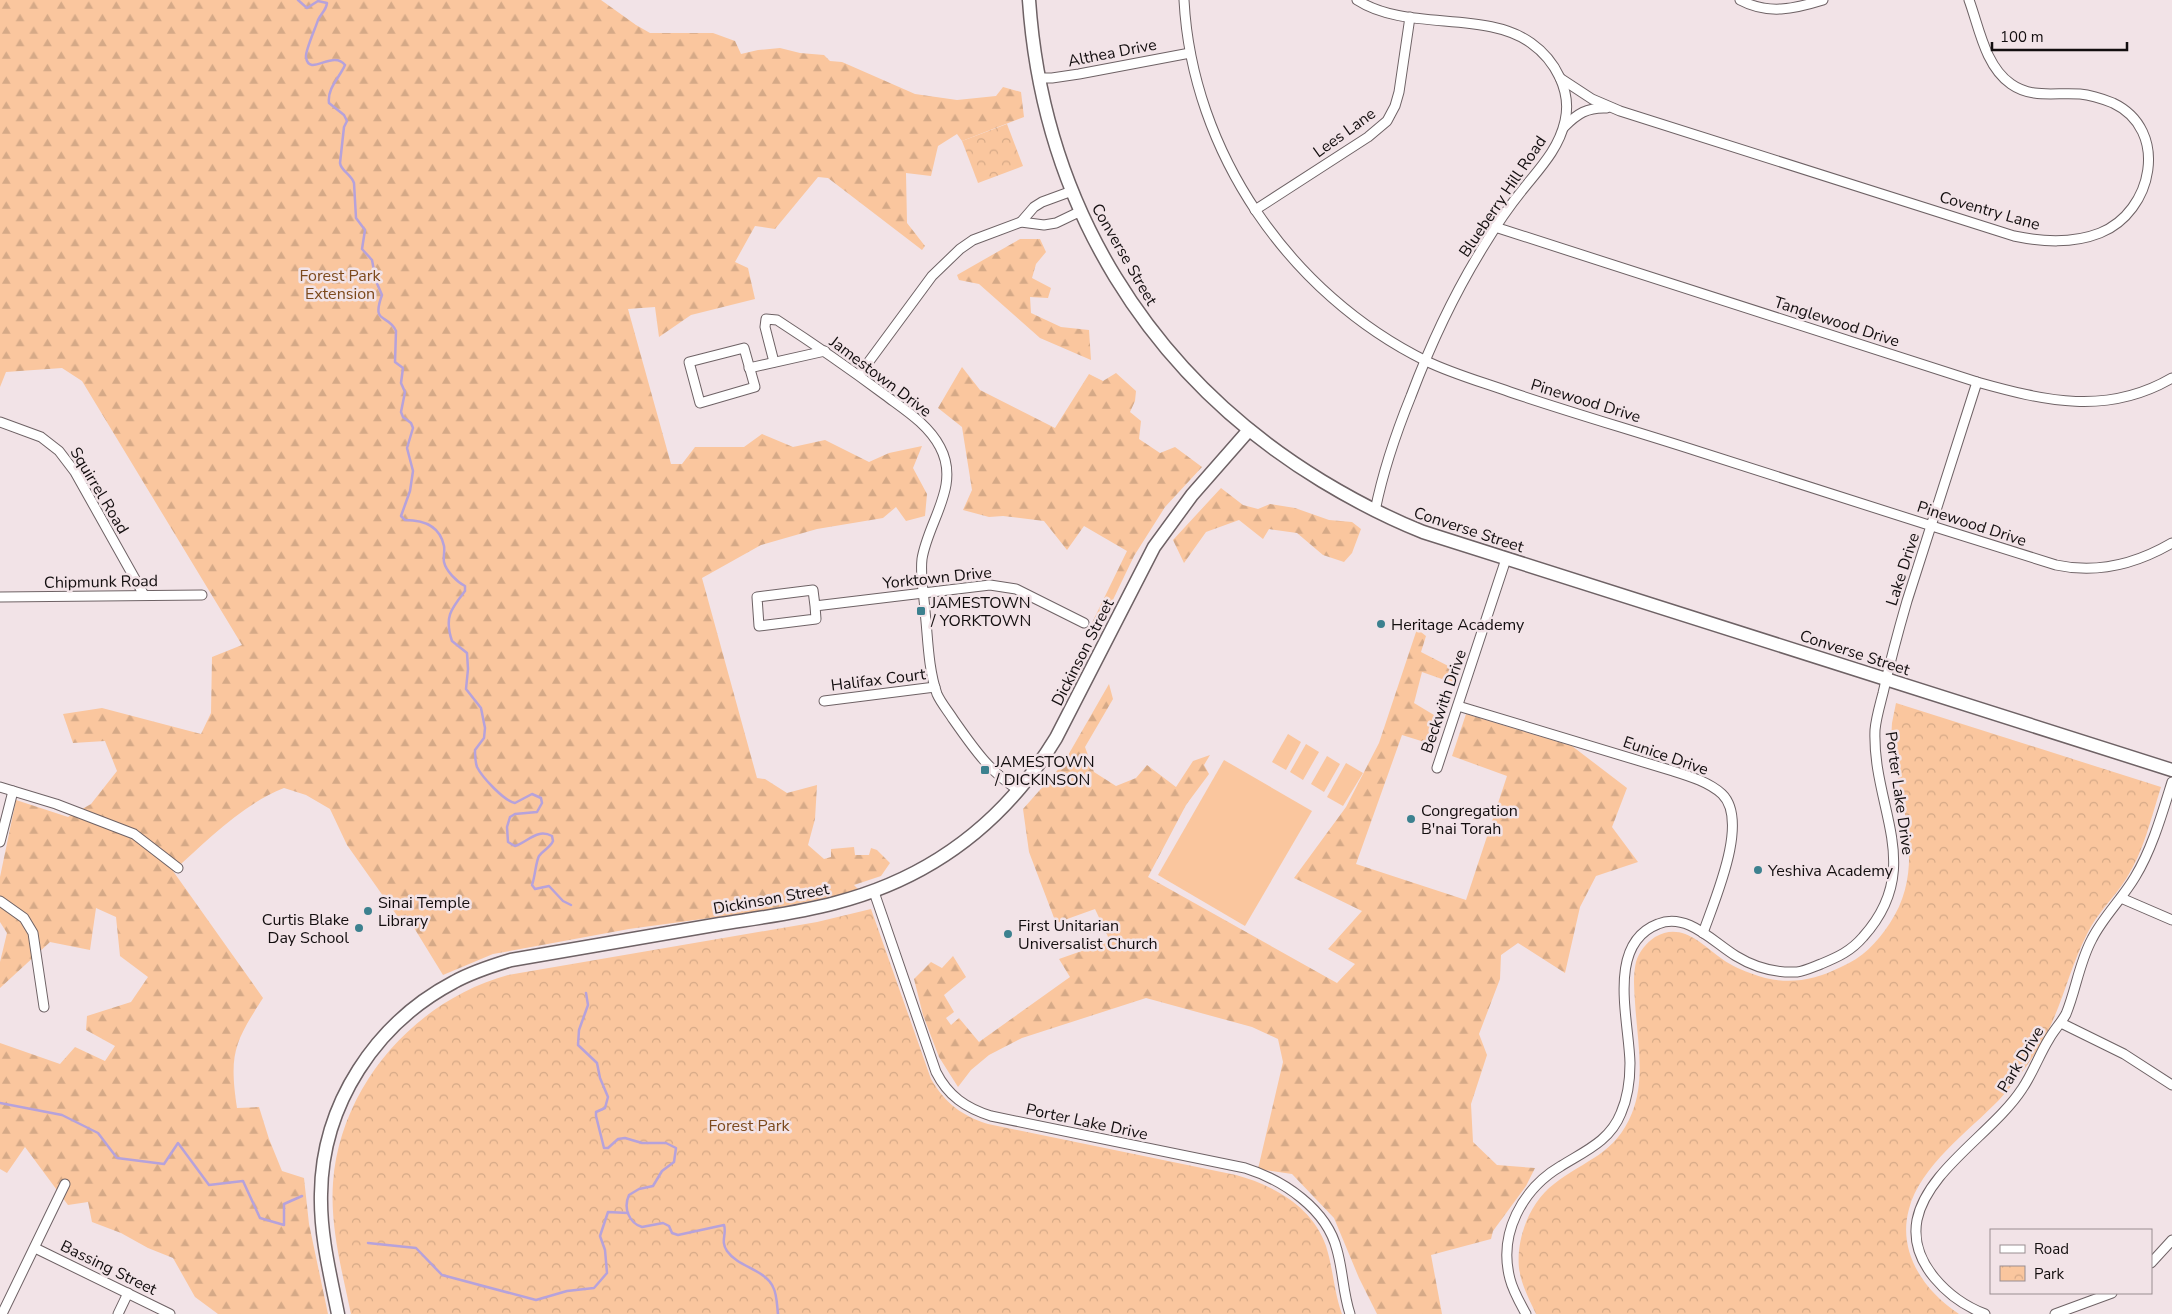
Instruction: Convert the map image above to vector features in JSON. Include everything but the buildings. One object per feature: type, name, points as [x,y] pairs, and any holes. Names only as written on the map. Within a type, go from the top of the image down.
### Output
[{"type":"main road","name":"Converse Street","points":[[1029,0],[1039,78],[1057,150],[1081,211],[1119,284],[1153,333],[1197,383],[1269,446],[1305,470],[1374,510],[1423,532],[2172,770]]},
{"type":"main road","name":"Dickinson Street","points":[[338,1314],[327,1256],[321,1206],[322,1176],[329,1139],[338,1108],[362,1064],[383,1037],[412,1008],[434,993],[464,977],[511,960],[806,910],[874,892],[906,879],[958,847],[992,820],[1019,790],[1056,738],[1159,540],[1192,495],[1249,430]]},
{"type":"street","name":"Pinewood Drive","points":[[1184,0],[1190,53],[1201,96],[1236,180],[1255,210],[1285,249],[1332,298],[1366,324],[1424,360],[1460,375],[1542,403],[2056,565],[2080,569],[2102,568],[2129,563],[2172,544]]},
{"type":"street","name":"Blueberry Hill Road","points":[[1357,0],[1378,10],[1410,17],[1497,28],[1522,36],[1541,50],[1553,65],[1560,78],[1566,109],[1563,128],[1550,156],[1496,228],[1461,285],[1424,360],[1393,443],[1374,510]]},
{"type":"street","points":[[1740,0],[1753,6],[1788,10],[1823,0]]},
{"type":"street","name":"Coventry Lane","points":[[1560,78],[1592,99],[1612,108],[2014,236],[2036,240],[2064,241],[2098,234],[2117,224],[2135,205],[2146,180],[2148,155],[2138,127],[2121,108],[2100,98],[2079,94],[2028,93],[2011,84],[1999,73],[1992,60],[1969,0]]},
{"type":"street","name":"Lees Lane","points":[[1255,210],[1368,137],[1387,121],[1395,106],[1399,92],[1410,17]]},
{"type":"street","name":"Althea Drive","points":[[1039,78],[1061,77],[1190,53]]},
{"type":"street","name":"Coventry Lane","points":[[1563,128],[1575,116],[1586,110],[1612,108]]},
{"type":"street","points":[[1021,222],[1034,207],[1042,202],[1072,191]]},
{"type":"street","points":[[859,376],[943,264],[973,240],[1021,222],[1044,225],[1056,223],[1081,211]]},
{"type":"street","name":"Tanglewood Drive","points":[[1496,228],[1977,382],[2034,398],[2083,402],[2130,396],[2172,378]]},
{"type":"street","name":"Jamestown Drive","points":[[774,362],[765,327],[766,319],[777,320],[824,350],[922,424],[938,443],[944,456],[947,478],[945,494],[927,539],[922,559],[929,656],[936,687],[941,702],[985,762],[1006,782],[1019,790]]},
{"type":"street","points":[[744,348],[749,368],[755,387],[700,403],[689,362],[744,348]]},
{"type":"street","points":[[749,368],[824,350]]},
{"type":"street","name":"Lake Drive","points":[[1886,679],[1890,657],[1977,382]]},
{"type":"street","name":"Squirrel Road","points":[[0,422],[47,440],[66,460],[75,472],[144,595]]},
{"type":"street","name":"Beckwith Drive","points":[[1437,768],[1506,559]]},
{"type":"street","name":"Yorktown Drive","points":[[815,606],[990,585],[1006,586],[1016,589],[1084,623]]},
{"type":"street","points":[[814,590],[815,606],[816,619],[759,626],[757,598],[814,590]]},
{"type":"street","name":"Chipmunk Road","points":[[0,597],[202,594]]},
{"type":"street","name":"Porter Lake Drive","points":[[1526,1314],[1509,1276],[1507,1246],[1514,1218],[1536,1184],[1558,1167],[1602,1140],[1615,1126],[1620,1115],[1629,1081],[1630,1063],[1624,984],[1630,948],[1643,932],[1663,922],[1682,922],[1751,964],[1771,970],[1800,972],[1846,953],[1865,935],[1878,918],[1887,900],[1894,867],[1894,842],[1881,786],[1876,745],[1876,722],[1886,679]]},
{"type":"street","name":"Halifax Court","points":[[824,701],[936,687]]},
{"type":"street","name":"Eunice Drive","points":[[1458,706],[1673,770],[1705,783],[1722,794],[1727,801],[1733,819],[1732,838],[1702,933]]},
{"type":"street","name":"Park Drive","points":[[1985,1314],[1958,1300],[1943,1288],[1924,1262],[1918,1244],[1918,1218],[1923,1201],[1936,1180],[2017,1096],[2050,1036],[2061,1023],[2092,939],[2121,898],[2145,857],[2172,782]]},
{"type":"street","points":[[0,787],[56,804],[134,834],[178,868]]},
{"type":"street","points":[[0,842],[13,791]]},
{"type":"street","name":"Porter Lake Drive","points":[[874,892],[936,1072],[950,1093],[972,1109],[991,1116],[1246,1168],[1278,1182],[1308,1205],[1325,1224],[1334,1240],[1350,1314]]},
{"type":"street","points":[[2121,898],[2172,920]]},
{"type":"street","points":[[0,901],[24,918],[33,933],[44,1008]]},
{"type":"street","points":[[2061,1023],[2124,1054],[2172,1085]]},
{"type":"street","points":[[2,1314],[36,1248],[65,1184]]},
{"type":"street","points":[[2152,1261],[2172,1240]]},
{"type":"street","name":"Bassing Street","points":[[36,1248],[170,1314]]},
{"type":"street","points":[[118,1314],[128,1293]]},
{"type":"street","points":[[2054,1314],[2109,1294]]},
{"type":"green space","name":"Forest Park Extension","points":[[0,0],[601,0],[650,33],[713,33],[735,41],[741,54],[780,48],[800,53],[824,55],[830,61],[842,62],[915,94],[957,100],[996,96],[1003,87],[1021,92],[1024,117],[962,141],[957,134],[938,146],[931,176],[906,173],[907,223],[925,246],[922,250],[828,178],[818,177],[775,229],[755,226],[735,262],[748,268],[755,299],[691,315],[659,337],[655,307],[628,309],[671,464],[682,464],[695,447],[744,447],[762,434],[793,447],[825,440],[869,462],[889,453],[922,446],[913,468],[927,494],[925,516],[906,521],[896,507],[883,518],[817,529],[761,545],[702,578],[757,778],[765,779],[787,793],[817,785],[815,819],[808,845],[824,859],[831,857],[831,849],[854,847],[855,855],[869,855],[871,848],[877,850],[890,863],[881,876],[854,885],[860,891],[761,911],[629,929],[493,954],[443,975],[408,918],[398,917],[347,845],[330,809],[306,795],[284,788],[268,795],[225,825],[173,871],[263,998],[240,1038],[236,1050],[234,1074],[237,1108],[259,1107],[282,1171],[304,1178],[309,1224],[328,1314],[218,1314],[195,1297],[173,1258],[148,1248],[121,1233],[92,1222],[88,1202],[68,1205],[25,1147],[7,1173],[0,1169],[0,1043],[60,1064],[75,1047],[105,1061],[115,1046],[86,1030],[87,1016],[131,1002],[148,977],[120,956],[116,917],[96,908],[90,950],[50,942],[0,988],[0,962],[7,933],[0,922],[0,877],[16,800],[68,817],[91,804],[117,771],[105,741],[73,743],[63,714],[102,708],[201,734],[211,713],[212,657],[242,645],[82,381],[62,368],[6,372],[0,387]]},
{"type":"green space","points":[[1007,124],[1023,166],[978,183],[962,141]]},
{"type":"green space","points":[[1020,239],[1040,239],[1046,252],[1036,264],[1032,278],[1051,288],[1048,298],[1030,297],[1031,313],[1061,327],[1089,330],[1091,360],[1040,338],[979,284],[959,280],[957,275]]},
{"type":"green space","points":[[962,367],[980,390],[1055,428],[1089,374],[1103,381],[1116,373],[1136,391],[1135,401],[1130,412],[1141,421],[1139,439],[1160,453],[1175,447],[1202,467],[1165,507],[1134,556],[1098,631],[1090,627],[1127,551],[1084,526],[1067,550],[1044,521],[1003,516],[989,517],[963,510],[972,490],[962,427],[938,408]]},
{"type":"green space","points":[[1221,488],[1243,505],[1258,509],[1270,504],[1295,508],[1329,520],[1352,522],[1361,529],[1352,553],[1344,562],[1323,555],[1297,533],[1269,529],[1263,539],[1239,520],[1206,532],[1184,563],[1173,540]]},
{"type":"green space","points":[[1417,629],[1426,636],[1421,652],[1458,671],[1456,684],[1422,672],[1414,703],[1444,721],[1434,745],[1402,735],[1356,864],[1466,900],[1507,776],[1452,756],[1466,714],[1572,746],[1627,788],[1612,827],[1638,862],[1596,876],[1580,907],[1565,973],[1518,943],[1501,955],[1500,979],[1479,1034],[1487,1055],[1471,1104],[1473,1142],[1497,1165],[1535,1168],[1526,1186],[1493,1231],[1491,1239],[1431,1255],[1442,1314],[1377,1314],[1359,1278],[1334,1218],[1292,1174],[1258,1169],[1283,1062],[1278,1039],[1252,1027],[1146,998],[1022,1038],[989,1055],[971,1070],[958,1087],[939,1057],[923,1015],[914,979],[931,962],[942,968],[953,956],[966,977],[944,995],[954,1012],[946,1018],[951,1025],[959,1018],[979,1042],[1070,977],[1059,959],[1110,941],[1095,909],[1056,923],[1029,852],[1023,809],[1063,764],[1109,684],[1113,699],[1085,747],[1094,772],[1116,786],[1136,778],[1147,765],[1176,787],[1193,761],[1210,755],[1204,765],[1209,774],[1186,805],[1148,877],[1337,983],[1355,964],[1328,949],[1362,911],[1294,878],[1346,807],[1379,743]]},
{"type":"green space","points":[[1896,703],[2161,787],[2138,857],[2126,879],[2087,934],[2057,1011],[2043,1041],[2009,1089],[1934,1164],[1923,1178],[1915,1193],[1906,1225],[1910,1255],[1916,1269],[1925,1282],[1946,1305],[1959,1314],[1536,1314],[1523,1286],[1520,1274],[1519,1257],[1522,1233],[1538,1200],[1545,1192],[1566,1175],[1599,1155],[1608,1147],[1625,1127],[1632,1113],[1639,1086],[1640,1072],[1634,972],[1637,958],[1646,945],[1655,937],[1664,933],[1681,933],[1697,940],[1742,970],[1774,980],[1796,981],[1830,972],[1856,959],[1880,937],[1890,923],[1901,901],[1907,879],[1909,856],[1908,833],[1891,740]]},
{"type":"green space","points":[[1288,734],[1301,742],[1286,770],[1272,762]]},
{"type":"green space","points":[[1306,744],[1319,752],[1303,780],[1290,772]]},
{"type":"green space","points":[[1327,756],[1340,764],[1324,792],[1311,784]]},
{"type":"green space","points":[[1224,760],[1312,811],[1245,926],[1158,875]]},
{"type":"green space","points":[[1346,763],[1363,773],[1343,806],[1327,797]]},
{"type":"green space","name":"Forest Park","points":[[871,909],[931,1079],[948,1102],[962,1113],[988,1124],[1236,1175],[1264,1185],[1302,1209],[1320,1232],[1326,1246],[1342,1314],[351,1314],[333,1216],[333,1183],[339,1147],[350,1113],[367,1081],[389,1052],[414,1026],[443,1004],[474,987],[508,975],[817,922]]},
{"type":"waterway","points":[[298,0],[307,8],[318,1],[327,3],[318,20],[307,50],[306,57],[308,63],[316,65],[334,60],[340,61],[345,65],[330,92],[329,98],[329,103],[344,115],[347,121],[344,127],[340,163],[354,183],[356,218],[365,230],[362,249],[372,260],[376,281],[382,295],[379,304],[379,315],[389,322],[396,331],[395,362],[403,368],[401,383],[405,392],[401,412],[413,428],[407,448],[413,471],[410,491],[401,516],[405,520],[418,521],[435,529],[442,539],[444,562],[447,569],[455,579],[465,586],[465,591],[450,614],[449,626],[452,641],[467,653],[466,689],[481,708],[485,728],[484,738],[475,750],[477,767],[494,788],[510,801],[515,803],[532,794],[541,798],[542,803],[537,812],[515,814],[510,817],[507,827],[508,842],[515,846],[533,836],[542,834],[552,836],[552,843],[538,858],[532,885],[535,889],[549,886],[563,901],[571,905]]},
{"type":"waterway","points":[[586,993],[588,1005],[579,1030],[578,1045],[597,1063],[600,1078],[608,1097],[605,1108],[596,1112],[604,1148],[608,1148],[618,1139],[625,1138],[642,1143],[666,1143],[676,1148],[674,1162],[662,1171],[653,1186],[639,1189],[629,1195],[627,1200],[628,1214],[637,1225],[642,1227],[663,1223],[669,1226],[672,1233],[678,1235],[724,1225],[724,1244],[727,1251],[738,1261],[758,1272],[769,1281],[777,1300],[778,1314]]},
{"type":"waterway","points":[[0,1103],[62,1115],[98,1133],[117,1158],[164,1164],[178,1143],[209,1185],[243,1181],[260,1218],[284,1225],[284,1204],[302,1196]]},
{"type":"waterway","points":[[368,1243],[416,1248],[442,1275],[536,1300],[567,1291],[594,1288],[607,1273],[605,1250],[600,1236],[608,1212],[628,1213]]},
{"type":"place","name":"JAMESTOWN / YORKTOWN","points":[[921,611]]},
{"type":"place","name":"Heritage Academy","points":[[1381,624]]},
{"type":"place","name":"JAMESTOWN / DICKINSON","points":[[985,770]]},
{"type":"place","name":"Congregation B'nai Torah","points":[[1411,819]]},
{"type":"place","name":"Yeshiva Academy","points":[[1758,870]]},
{"type":"place","name":"Sinai Temple Library","points":[[368,911]]},
{"type":"place","name":"Curtis Blake Day School","points":[[359,928]]},
{"type":"place","name":"First Unitarian Universalist Church","points":[[1008,934]]}]
